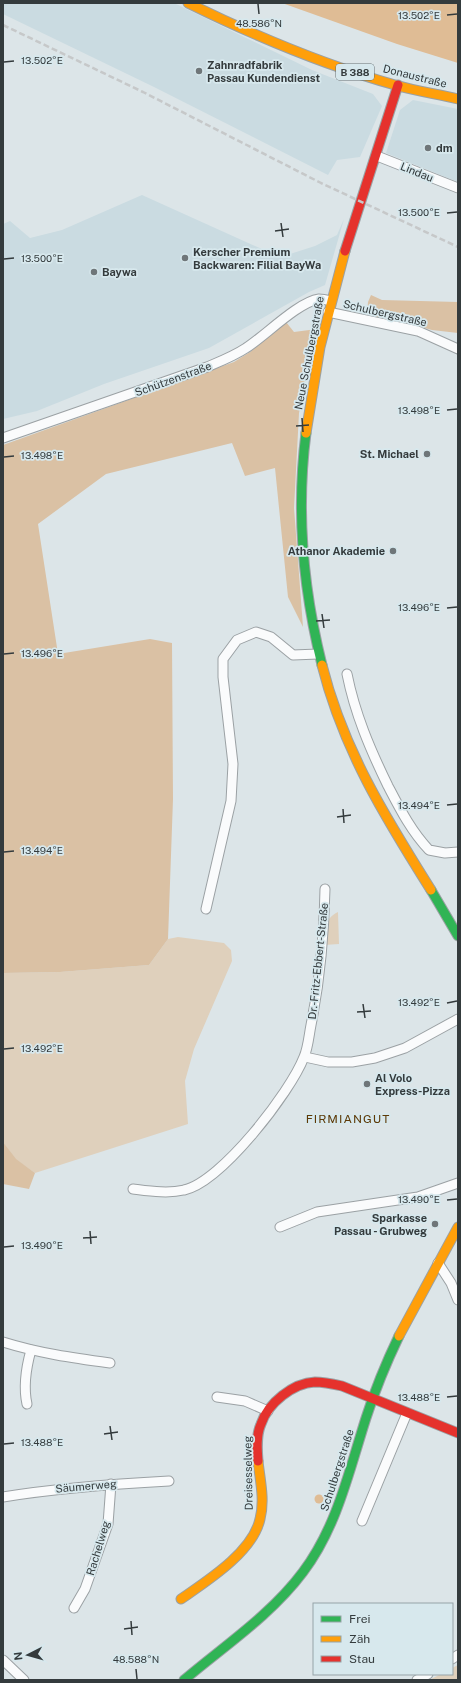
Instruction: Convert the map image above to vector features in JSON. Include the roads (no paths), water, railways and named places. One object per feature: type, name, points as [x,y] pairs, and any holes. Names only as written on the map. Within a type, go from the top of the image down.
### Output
[{"type":"street","name":"Donaustraße","points":[[188,3],[229,23],[359,74],[458,100]]},
{"type":"street","name":"Neue Schulbergstraße","points":[[398,85],[377,156],[350,232],[328,312],[306,427],[301,501],[303,552],[312,625],[318,654],[331,695],[361,772],[383,815],[458,936]]},
{"type":"street","name":"Lindau","points":[[377,156],[458,188]]},
{"type":"street","name":"Schützenstraße","points":[[3,438],[207,367],[242,350],[292,313],[310,303],[319,299],[331,301]]},
{"type":"street","name":"Schulbergstraße","points":[[328,312],[418,331],[458,349]]},
{"type":"street","points":[[206,909],[232,801],[233,764],[223,677],[224,659],[237,640],[256,632],[270,637],[293,655],[318,654]]},
{"type":"street","points":[[347,674],[353,704],[368,747],[411,828],[429,850],[445,853],[458,852]]},
{"type":"street","name":"Dr.-Fritz-Ebbert-Straße","points":[[133,1189],[170,1192],[185,1190],[198,1184],[228,1160],[270,1114],[287,1090],[305,1057],[316,1000],[325,889]]},
{"type":"street","points":[[305,1057],[328,1062],[352,1062],[375,1058],[405,1048],[458,1019]]},
{"type":"street","points":[[280,1226],[317,1212],[418,1197],[458,1183]]},
{"type":"street","name":"Schulbergstraße","points":[[184,1680],[256,1620],[290,1587],[316,1553],[336,1513],[372,1398],[399,1333],[458,1227]]},
{"type":"street","points":[[438,1263],[451,1284],[458,1300]]},
{"type":"street","points":[[3,1342],[31,1350],[66,1357],[110,1363]]},
{"type":"street","points":[[27,1404],[25,1395],[25,1370],[31,1350]]},
{"type":"street","name":"Dreisesselweg","points":[[181,1599],[220,1569],[244,1547],[259,1526],[262,1500],[258,1460],[259,1428],[262,1419],[268,1411],[290,1390],[302,1385],[323,1382],[372,1398],[458,1433]]},
{"type":"street","points":[[218,1397],[245,1401],[268,1411]]},
{"type":"street","points":[[362,1521],[381,1470],[407,1413]]},
{"type":"street","name":"Säumerweg","points":[[3,1497],[43,1490],[111,1484],[169,1482]]},
{"type":"street","name":"Rachelweg","points":[[74,1608],[85,1589],[108,1524],[111,1484]]},
{"type":"street","points":[[3,1660],[24,1680]]},
{"type":"street","points":[[417,1680],[426,1675]]},
{"type":"railway","points":[[3,25],[143,92],[321,183],[458,247]]},
{"type":"place","name":"Zahnradfabrik Passau Kundendienst","points":[[199,71]]},
{"type":"place","name":"dm","points":[[428,148]]},
{"type":"place","name":"Kerscher Premium Backwaren: Filial BayWa","points":[[185,258]]},
{"type":"place","name":"Baywa","points":[[94,272]]},
{"type":"place","name":"St. Michael","points":[[427,454]]},
{"type":"place","name":"Athanor Akademie","points":[[393,551]]},
{"type":"place","name":"Al Volo Express-Pizza","points":[[367,1084]]},
{"type":"place","name":"Sparkasse Passau - Grubweg","points":[[435,1224]]},
{"type":"district","name":"FIRMIANGUT","points":[[348,1119]]}]
